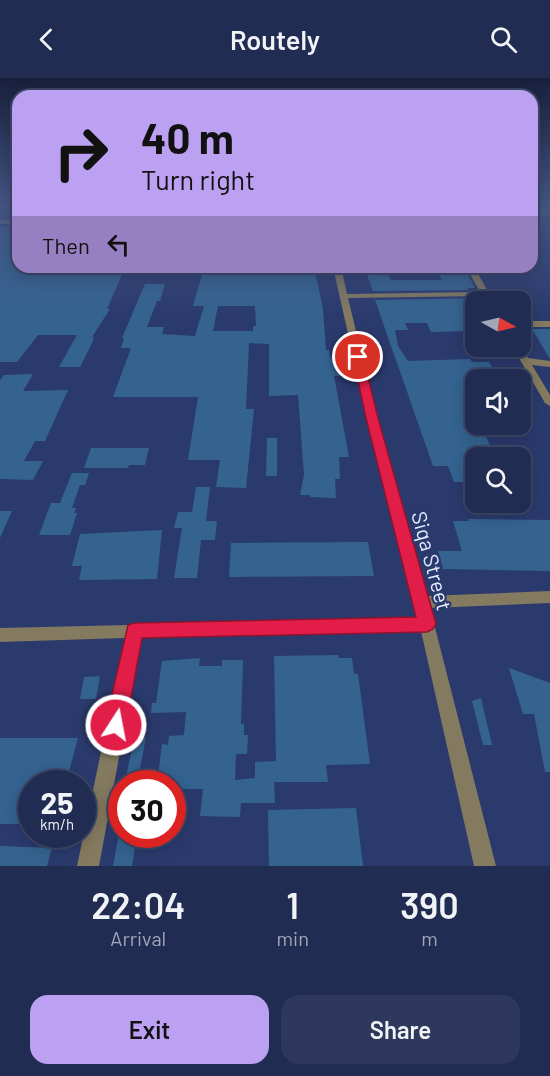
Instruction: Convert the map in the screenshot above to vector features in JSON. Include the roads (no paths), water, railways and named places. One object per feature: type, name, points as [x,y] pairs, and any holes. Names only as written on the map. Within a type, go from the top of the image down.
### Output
[{"type":"street","name":"Siqa Street","points":[[338,273],[372,418],[427,624],[485,866]]},
{"type":"street","points":[[473,273],[484,291]]},
{"type":"street","points":[[344,296],[465,298]]},
{"type":"street","points":[[531,324],[550,324]]},
{"type":"street","points":[[523,357],[550,403]]},
{"type":"street","points":[[526,361],[550,364]]},
{"type":"street","points":[[420,602],[550,597]]},
{"type":"street","points":[[0,635],[427,624]]},
{"type":"street","points":[[88,866],[134,631]]}]
